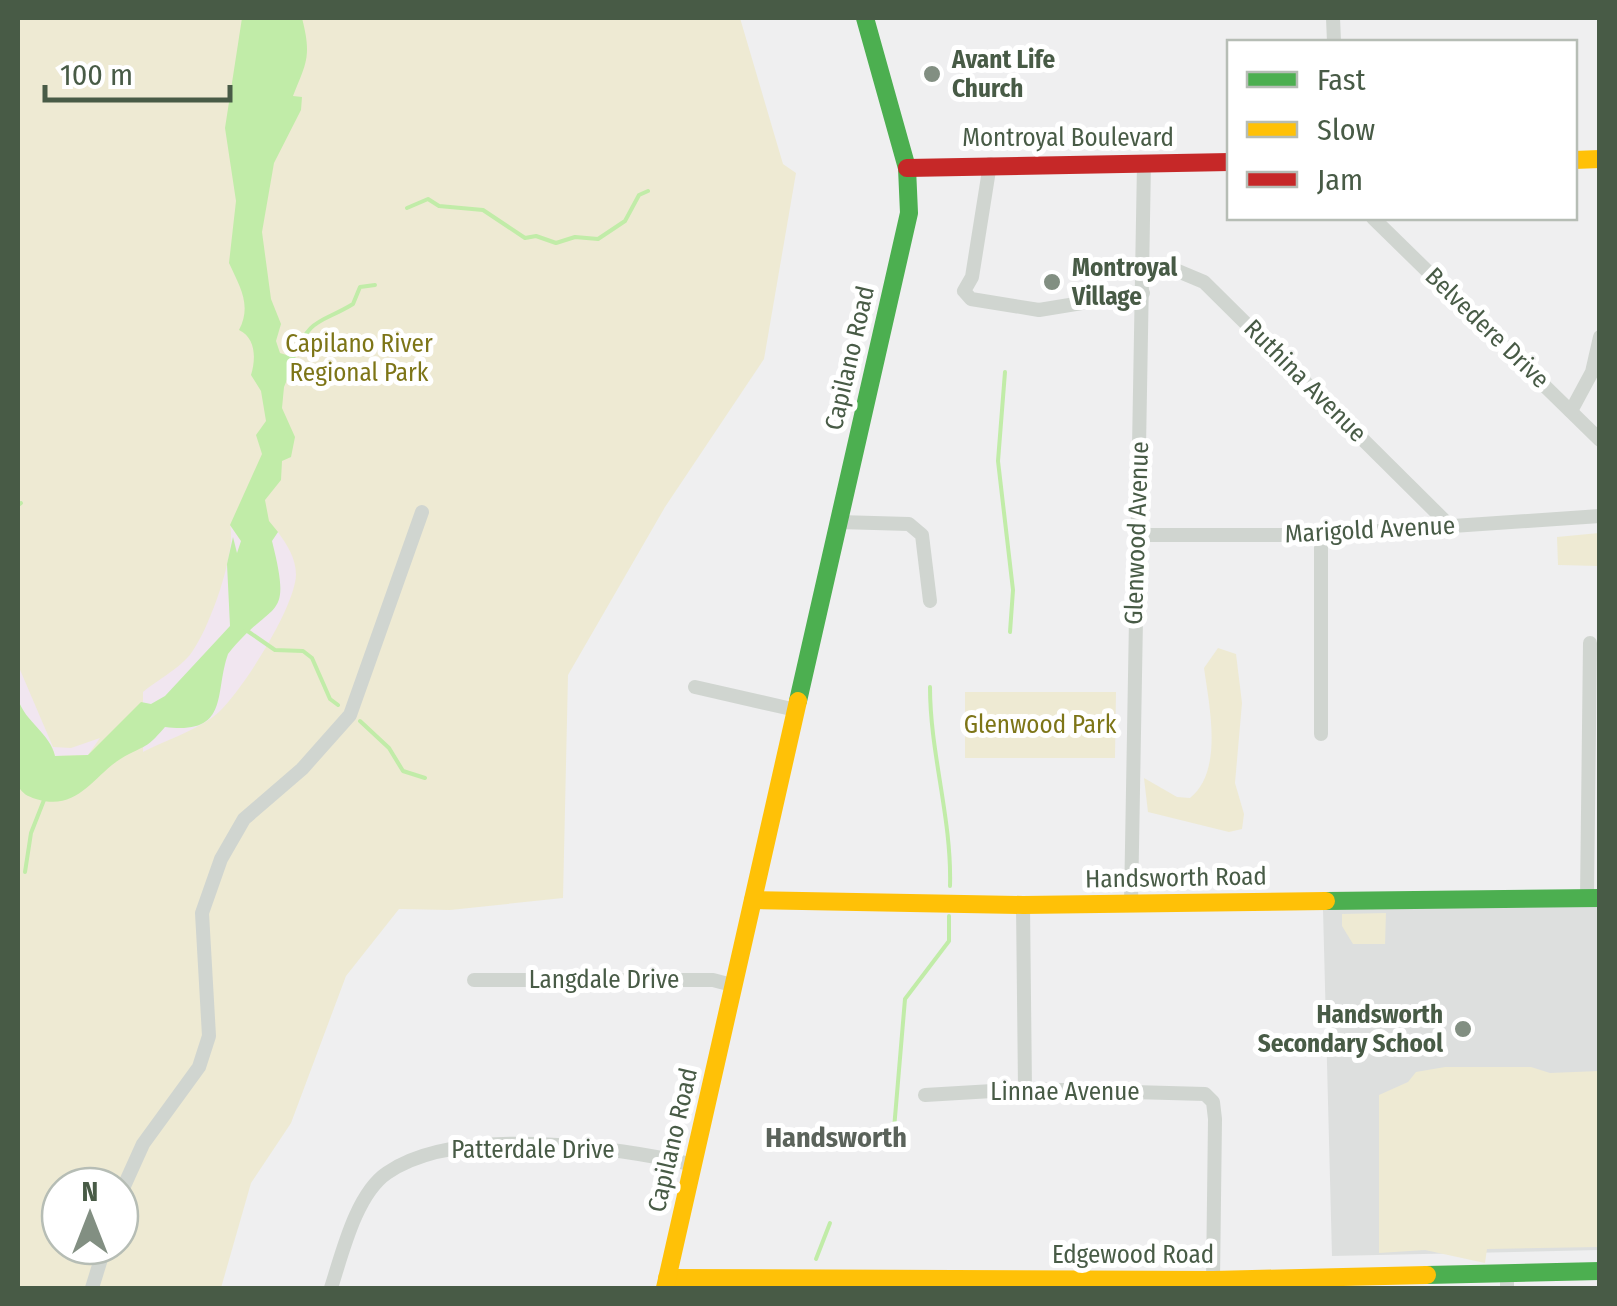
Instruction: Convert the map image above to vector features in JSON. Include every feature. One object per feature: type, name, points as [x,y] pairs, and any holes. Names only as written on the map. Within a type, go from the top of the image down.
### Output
[{"type":"street","name":"Capilano Road","points":[[666,1283],[909,213],[907,168],[864,18]]},
{"type":"street","name":"Montroyal Boulevard","points":[[907,168],[1227,162]]},
{"type":"street","name":"Glenwood Avenue","points":[[1131,904],[1134,560],[1140,535],[1144,163]]},
{"type":"street","points":[[990,164],[972,278],[964,291],[971,299],[1038,310],[1143,293]]},
{"type":"street","name":"Belvedere Drive","points":[[1374,220],[1600,440]]},
{"type":"street","name":"Ruthina Avenue","points":[[1144,266],[1173,268],[1204,282],[1450,526]]},
{"type":"street","points":[[1571,411],[1592,372],[1600,336]]},
{"type":"street","points":[[133,1166],[143,1144],[199,1068],[209,1036],[202,913],[222,859],[244,819],[302,769],[350,716],[422,512]]},
{"type":"street","name":"Marigold Avenue","points":[[1140,535],[1322,535],[1600,516]]},
{"type":"street","points":[[839,522],[910,524],[922,534],[930,601]]},
{"type":"street","points":[[1321,734],[1322,535]]},
{"type":"street","points":[[1590,643],[1593,898]]},
{"type":"street","points":[[694,687],[796,710]]},
{"type":"street","name":"Handsworth Road","points":[[753,900],[1023,905],[1593,898]]},
{"type":"street","points":[[1023,905],[1025,1089]]},
{"type":"street","name":"Langdale Drive","points":[[474,980],[713,980],[732,985]]},
{"type":"street","name":"Linnae Avenue","points":[[925,1095],[1025,1089],[1204,1094],[1213,1102],[1215,1120],[1213,1280]]},
{"type":"street","name":"Patterdale Drive","points":[[333,1288],[353,1221],[384,1174],[431,1150],[477,1145],[606,1148],[694,1166]]},
{"type":"street","name":"Edgewood Road","points":[[666,1283],[1507,1281],[1600,1271]]},
{"type":"shaded area","points":[[242,18],[302,18],[307,42],[304,67],[293,96],[302,97],[301,110],[274,163],[262,232],[271,299],[281,324],[276,341],[280,353],[296,358],[284,387],[282,408],[295,437],[291,457],[282,461],[281,480],[265,500],[269,521],[278,532],[272,541],[279,599],[275,608],[228,654],[216,709],[210,718],[186,728],[165,727],[149,744],[117,761],[76,795],[51,802],[36,799],[18,786],[18,699],[55,756],[88,755],[141,702],[151,704],[165,696],[230,626],[227,564],[233,537],[237,553],[241,541],[230,525],[262,454],[256,435],[266,421],[261,391],[251,375],[252,344],[239,330],[243,296],[229,263],[236,201],[225,128]]},
{"type":"shaded area","name":"Handsworth Secondary School","points":[[1599,905],[1599,1250],[1332,1256],[1323,909]]},
{"type":"green space","name":"Capilano River Regional Park","points":[[18,18],[740,18],[783,164],[796,173],[764,359],[665,507],[568,675],[563,898],[450,910],[399,909],[346,976],[291,1123],[251,1183],[221,1288],[18,1288]]},
{"type":"green space","points":[[1599,533],[1599,566],[1558,565],[1557,537]]},
{"type":"green space","points":[[1218,648],[1236,654],[1242,703],[1235,783],[1244,814],[1242,829],[1229,832],[1148,812],[1144,778],[1177,797],[1190,798],[1201,786],[1212,737],[1204,668]]},
{"type":"green space","name":"Glenwood Park","points":[[965,692],[1116,692],[1115,758],[965,758]]},
{"type":"green space","points":[[1386,913],[1385,944],[1353,944],[1342,926],[1342,914]]},
{"type":"green space","points":[[1445,1067],[1531,1067],[1550,1073],[1599,1071],[1599,1247],[1487,1249],[1485,1263],[1425,1250],[1379,1253],[1379,1095],[1408,1082],[1416,1072]]},
{"type":"sand","points":[[230,525],[241,541],[278,532],[296,569],[287,607],[254,667],[220,711],[193,729],[143,752],[143,692],[182,663],[199,641],[226,571]]},
{"type":"sand","points":[[18,665],[53,747],[71,748],[100,738],[88,755],[55,756],[47,740],[25,720],[18,701]]},
{"type":"waterway","points":[[407,208],[428,199],[439,206],[483,210],[525,238],[536,236],[556,243],[575,237],[598,239],[625,221],[639,195],[648,191]]},
{"type":"waterway","points":[[293,358],[311,328],[353,304],[360,287],[375,285]]},
{"type":"waterway","points":[[1005,372],[998,461],[1013,590],[1010,632]]},
{"type":"waterway","points":[[246,630],[275,650],[303,651],[312,658],[330,699],[338,705]]},
{"type":"waterway","points":[[930,687],[933,737],[948,836],[950,886]]},
{"type":"waterway","points":[[360,721],[389,748],[403,771],[425,778]]},
{"type":"waterway","points":[[25,872],[31,833],[44,800]]},
{"type":"waterway","points":[[884,1147],[894,1129],[905,999],[949,941],[949,916]]},
{"type":"waterway","points":[[816,1259],[830,1223]]},
{"type":"traffic: fast","points":[[798,701],[909,213],[907,168],[865,18]]},
{"type":"traffic: fast","points":[[1326,901],[1600,898]]},
{"type":"traffic: fast","points":[[1427,1275],[1600,1271]]},
{"type":"traffic: slow","points":[[1577,160],[1600,159]]},
{"type":"traffic: slow","points":[[665,1288],[798,701]]},
{"type":"traffic: slow","points":[[753,900],[1023,905],[1326,901]]},
{"type":"traffic: slow","points":[[667,1278],[1213,1280],[1427,1275]]},
{"type":"traffic: jam","points":[[907,168],[1227,162]]},
{"type":"place","name":"Avant Life Church","points":[[932,74]]},
{"type":"place","name":"Montroyal Village","points":[[1052,282]]},
{"type":"place","name":"Handsworth Secondary School","points":[[1463,1029]]},
{"type":"district","name":"Handsworth","points":[[836,1137]]}]
